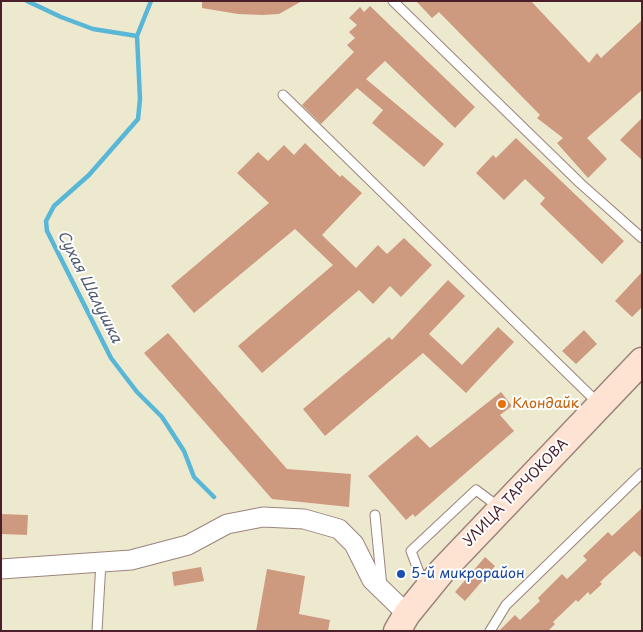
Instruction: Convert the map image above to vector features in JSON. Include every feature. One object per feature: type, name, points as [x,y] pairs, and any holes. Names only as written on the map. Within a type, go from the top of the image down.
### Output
[{"type":"main road","name":"УЛИЦА ТАРЧОКОВА","points":[[398,625],[426,590],[502,508],[600,405],[636,371]]},
{"type":"street","points":[[1,569],[131,560],[188,545],[227,524],[263,517],[304,519],[339,529],[354,544],[372,580],[382,589],[398,625]]},
{"type":"lane","points":[[393,1],[581,184],[642,238]]},
{"type":"lane","points":[[283,95],[600,405]]},
{"type":"lane","points":[[490,631],[506,605],[642,473]]},
{"type":"lane","points":[[426,590],[411,551],[476,490],[502,508]]},
{"type":"lane","points":[[375,515],[382,589]]},
{"type":"lane","points":[[97,631],[101,562]]},
{"type":"building","points":[[202,1],[302,1],[279,14],[262,15],[238,14],[202,8]]},
{"type":"building","points":[[416,1],[531,1],[589,63],[597,53],[601,58],[642,20],[642,90],[587,138],[607,159],[588,178],[557,143],[563,138],[537,118],[540,115],[439,12],[432,18]]},
{"type":"building","points":[[370,6],[475,107],[455,128],[385,61],[366,79],[444,144],[424,167],[372,123],[383,110],[357,88],[321,124],[302,105],[354,52],[347,45],[355,38],[349,32],[357,25],[349,18],[360,7],[364,12]]},
{"type":"building","points":[[642,118],[642,160],[620,140]]},
{"type":"building","points":[[516,138],[624,241],[602,264],[540,204],[545,198],[525,179],[504,200],[476,173],[493,155],[496,158]]},
{"type":"building","points":[[305,143],[340,177],[342,175],[362,193],[322,235],[356,268],[378,245],[387,254],[404,238],[432,265],[401,297],[390,286],[373,304],[359,290],[262,373],[238,346],[333,265],[295,229],[194,313],[171,286],[269,203],[237,173],[258,152],[268,161],[284,145],[294,155]]},
{"type":"building","points":[[642,272],[642,307],[632,317],[615,301]]},
{"type":"building","points":[[448,280],[465,296],[429,334],[462,365],[498,327],[514,342],[466,393],[423,353],[325,436],[303,409],[389,337],[392,340]]},
{"type":"building","points":[[584,330],[597,344],[576,364],[562,351]]},
{"type":"building","points":[[168,333],[287,469],[351,474],[349,507],[272,499],[144,353]]},
{"type":"building","points":[[501,392],[512,406],[500,415],[514,431],[415,517],[413,514],[406,520],[368,476],[417,435],[430,448]]},
{"type":"building","points":[[642,508],[642,558],[634,551],[600,582],[602,584],[590,595],[588,592],[578,602],[576,600],[553,622],[555,624],[548,631],[499,631],[515,615],[520,620],[540,601],[538,598],[562,574],[567,579],[587,560],[583,556],[608,532],[612,536]]},
{"type":"building","points":[[1,514],[28,515],[27,535],[1,534]]},
{"type":"building","points":[[485,557],[495,566],[465,601],[455,592]]},
{"type":"building","points":[[201,567],[204,581],[174,586],[172,572]]},
{"type":"building","points":[[267,569],[305,576],[299,614],[330,620],[328,631],[256,631]]},
{"type":"waterway","points":[[27,1],[93,29],[137,36]]},
{"type":"waterway","name":"Сухая Шалушка","points":[[151,1],[137,36],[140,99],[138,119],[89,175],[54,206],[46,221],[47,231],[111,358],[137,392],[162,417],[184,451],[194,477],[214,497]]},
{"type":"place","name":"Клондайк","points":[[502,404]]},
{"type":"place","name":"5-й микрорайон","points":[[401,574]]}]
